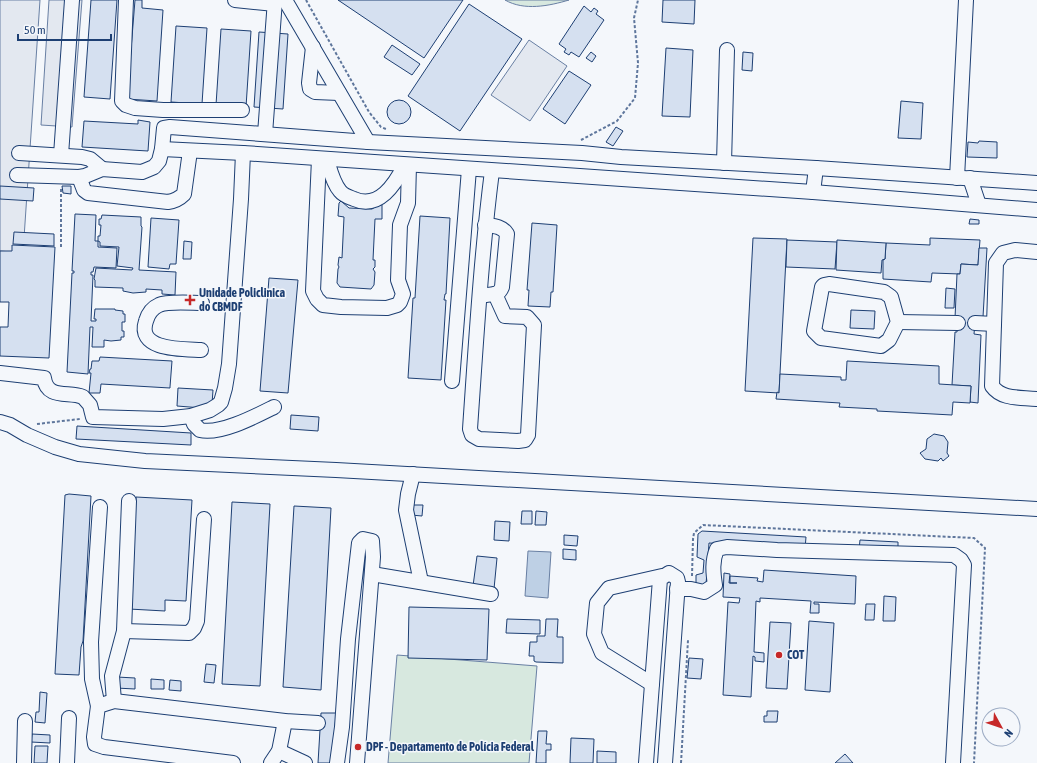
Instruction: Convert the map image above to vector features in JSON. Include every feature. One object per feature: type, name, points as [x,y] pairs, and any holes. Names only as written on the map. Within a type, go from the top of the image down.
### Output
[{"type":"street","points":[[61,155],[72,0]]},
{"type":"street","points":[[126,0],[122,101],[126,105],[134,108],[163,110],[242,110]]},
{"type":"street","points":[[235,0],[278,1]]},
{"type":"street","points":[[966,0],[964,178],[979,205]]},
{"type":"street","points":[[278,1],[313,47],[368,142]]},
{"type":"street","points":[[265,134],[278,1]]},
{"type":"street","points":[[313,47],[309,82],[310,89],[315,92],[339,94]]},
{"type":"street","points":[[724,162],[727,50]]},
{"type":"street","points":[[17,175],[79,177],[102,169],[142,172],[154,167],[159,161],[162,150],[164,128],[163,110]]},
{"type":"street","points":[[164,128],[201,129],[426,146],[582,153],[621,158],[724,162],[1037,183]]},
{"type":"street","points":[[79,177],[84,190],[88,193],[168,202],[175,201],[184,194],[194,151],[201,129]]},
{"type":"street","points":[[426,146],[427,166]]},
{"type":"street","points":[[162,150],[243,153],[813,192],[1037,210]]},
{"type":"street","points":[[18,153],[82,157],[90,159],[102,169]]},
{"type":"street","points":[[0,373],[44,378],[47,387],[55,393],[83,397],[90,405],[93,417],[163,419],[191,416],[210,410],[218,405],[223,398],[229,364],[243,153]]},
{"type":"street","points":[[621,158],[621,179]]},
{"type":"street","points":[[323,159],[313,291],[317,299],[323,305],[341,307],[387,308],[397,305],[402,299],[403,294],[398,280],[400,225],[408,203],[407,165]]},
{"type":"street","points":[[323,159],[341,192],[358,201],[373,201],[388,192],[407,165]]},
{"type":"street","points":[[813,192],[816,168]]},
{"type":"street","points":[[452,381],[469,169]]},
{"type":"street","points":[[492,171],[485,225],[479,295],[470,429],[472,435],[478,439],[518,442],[525,440],[528,435],[534,325],[527,317],[505,316],[495,294]]},
{"type":"street","points":[[479,295],[495,294],[500,292],[502,287],[506,234],[504,230],[497,226],[485,225]]},
{"type":"street","points":[[1037,252],[1015,250],[1003,253],[996,263],[992,386],[996,392],[1003,396],[1037,399]]},
{"type":"street","points":[[829,284],[884,292],[890,297],[898,322],[889,340],[881,346],[821,338],[814,331],[822,287],[829,284]]},
{"type":"street","points":[[201,350],[161,346],[148,340],[144,326],[150,313],[160,304],[202,303]]},
{"type":"street","points":[[898,322],[958,323]]},
{"type":"street","points":[[975,323],[994,324]]},
{"type":"street","points":[[191,416],[194,424],[200,430],[218,430],[250,419],[274,407]]},
{"type":"street","points":[[0,422],[10,425],[48,445],[79,454],[145,461],[1037,508]]},
{"type":"street","points":[[413,474],[406,510],[421,582]]},
{"type":"street","points":[[114,701],[112,676],[124,631],[129,501]]},
{"type":"street","points":[[100,507],[91,642],[92,678],[98,706],[94,737],[95,744],[104,747],[203,761],[233,763]]},
{"type":"street","points":[[124,631],[189,633],[194,628],[196,621],[204,520]]},
{"type":"street","points":[[337,763],[342,727],[348,639],[359,542],[363,539],[372,541],[373,543],[372,574],[357,763]]},
{"type":"street","points":[[684,589],[704,592],[715,585],[713,572],[714,557],[717,549],[727,547],[777,550],[954,555],[961,560],[964,565],[953,763]]},
{"type":"street","points":[[652,684],[602,653],[594,634],[597,603],[609,588],[662,576],[669,573],[677,578],[684,589],[665,763]]},
{"type":"street","points":[[372,574],[491,594]]},
{"type":"street","points":[[646,763],[660,579],[662,576]]},
{"type":"street","points":[[98,706],[114,701],[285,721],[318,723]]},
{"type":"street","points":[[67,763],[69,718]]},
{"type":"street","points":[[24,763],[25,721]]},
{"type":"street","points":[[271,763],[279,751],[285,721]]},
{"type":"street","points":[[279,751],[305,763]]},
{"type":"path","points":[[306,0],[370,112],[381,127],[387,129]]},
{"type":"path","points":[[580,140],[617,121],[635,98],[638,63],[634,18],[638,0]]},
{"type":"path","points":[[61,176],[61,246]]},
{"type":"path","points":[[33,423],[39,424],[93,417]]},
{"type":"path","points":[[684,589],[692,539],[694,533],[703,525],[974,538],[985,548],[974,763]]},
{"type":"path","points":[[681,763],[688,636]]},
{"type":"shaded area","points":[[0,0],[40,0],[23,253],[0,251]]},
{"type":"shaded area","points":[[49,0],[82,0],[72,127],[41,125]]},
{"type":"shaded area","points":[[505,0],[569,0],[545,6],[528,6]]},
{"type":"shaded area","points":[[529,40],[567,66],[530,121],[491,95]]},
{"type":"shaded area","points":[[397,655],[537,666],[529,763],[388,763]]},
{"type":"water","points":[[528,551],[551,552],[548,598],[525,596]]},
{"type":"building","points":[[91,0],[117,0],[110,99],[84,97]]},
{"type":"building","points":[[135,0],[142,0],[142,8],[163,10],[157,101],[127,99]]},
{"type":"building","points":[[338,0],[463,0],[424,58]]},
{"type":"building","points":[[663,0],[695,0],[694,24],[662,22]]},
{"type":"building","points":[[469,4],[522,39],[460,131],[408,96]]},
{"type":"building","points":[[584,6],[591,12],[594,8],[598,11],[596,14],[604,20],[579,57],[571,52],[569,55],[564,52],[566,49],[559,44]]},
{"type":"building","points":[[176,26],[207,28],[202,104],[171,102]]},
{"type":"building","points":[[221,29],[251,31],[246,107],[216,105]]},
{"type":"building","points":[[259,32],[288,34],[283,109],[254,107]]},
{"type":"building","points":[[392,45],[420,64],[412,75],[384,57]]},
{"type":"building","points":[[666,48],[693,50],[690,117],[662,116]]},
{"type":"building","points":[[591,52],[596,56],[592,62],[586,58]]},
{"type":"building","points":[[743,52],[753,53],[752,71],[742,70]]},
{"type":"building","points":[[569,71],[591,85],[565,124],[543,109]]},
{"type":"building","points":[[399,100],[404,101],[410,107],[410,117],[404,123],[399,124],[394,123],[388,117],[387,112],[388,107],[394,101]]},
{"type":"building","points":[[901,101],[923,103],[921,139],[898,138]]},
{"type":"building","points":[[138,120],[150,122],[148,151],[82,147],[84,121],[138,124]]},
{"type":"building","points":[[616,127],[623,131],[613,146],[606,142]]},
{"type":"building","points":[[979,141],[997,142],[997,158],[967,157],[968,142],[978,143]]},
{"type":"building","points":[[0,186],[34,188],[33,201],[0,199]]},
{"type":"building","points":[[62,186],[71,186],[71,194],[63,193]]},
{"type":"building","points":[[341,201],[349,208],[372,209],[380,204],[382,205],[382,219],[375,219],[373,260],[375,260],[375,267],[373,269],[375,272],[374,285],[371,289],[340,287],[337,283],[339,257],[342,258],[344,217],[338,216],[339,203]]},
{"type":"building","points":[[75,214],[96,215],[95,241],[98,241],[98,247],[117,248],[116,268],[94,267],[93,272],[91,272],[91,275],[93,275],[91,321],[96,321],[96,319],[94,319],[95,309],[115,309],[123,311],[123,314],[125,314],[125,322],[122,322],[124,337],[121,337],[121,340],[104,340],[104,347],[92,347],[93,327],[90,327],[88,374],[67,372],[72,273],[74,273],[74,271],[72,271]]},
{"type":"building","points":[[102,215],[141,217],[142,227],[139,270],[176,272],[175,295],[162,294],[162,290],[146,289],[146,292],[133,293],[123,291],[123,288],[95,287],[94,279],[96,268],[132,270],[133,268],[117,266],[119,247],[100,246],[100,242],[98,241],[101,225],[99,225],[99,219],[101,219]]},
{"type":"building","points":[[420,216],[450,218],[446,294],[444,300],[446,300],[441,380],[408,378]]},
{"type":"building","points":[[151,218],[179,220],[176,264],[170,264],[169,269],[148,267]]},
{"type":"building","points":[[970,219],[979,220],[979,224],[969,224]]},
{"type":"building","points":[[532,223],[557,225],[553,292],[551,292],[550,307],[528,306],[529,290],[527,290]]},
{"type":"building","points":[[14,232],[54,234],[54,246],[13,244]]},
{"type":"building","points":[[753,238],[787,239],[779,393],[745,391]]},
{"type":"building","points":[[930,238],[980,240],[978,265],[961,264],[960,274],[932,273],[931,282],[883,279],[883,260],[885,259],[886,243],[930,245]]},
{"type":"building","points":[[787,240],[837,242],[835,269],[786,267]]},
{"type":"building","points":[[837,240],[886,243],[885,259],[882,260],[881,273],[836,270]]},
{"type":"building","points":[[184,241],[192,242],[191,259],[183,259]]},
{"type":"building","points":[[12,245],[55,247],[49,358],[0,356],[0,327],[8,327],[9,302],[0,302],[0,251],[12,251]]},
{"type":"building","points":[[979,248],[987,248],[983,317],[975,323],[974,334],[981,335],[978,403],[970,402],[971,386],[952,385],[955,332],[957,332],[958,318],[955,318],[957,274],[960,274],[961,264],[978,265]]},
{"type":"building","points":[[269,278],[298,280],[288,393],[260,391]]},
{"type":"building","points":[[946,288],[955,289],[954,308],[945,308]]},
{"type":"building","points":[[851,310],[875,311],[874,329],[850,328]]},
{"type":"building","points":[[100,357],[172,361],[170,388],[101,384],[100,393],[89,393],[91,373],[89,373],[92,361],[99,361]]},
{"type":"building","points":[[847,361],[939,366],[939,384],[971,386],[970,403],[953,402],[952,415],[877,411],[877,409],[839,407],[840,403],[776,399],[777,392],[779,393],[780,374],[841,377],[841,380],[846,380]]},
{"type":"building","points":[[178,388],[213,390],[212,404],[202,408],[177,406]]},
{"type":"building","points":[[291,415],[319,417],[318,431],[290,429]]},
{"type":"building","points":[[77,426],[191,433],[191,445],[76,439]]},
{"type":"building","points":[[934,434],[944,436],[948,442],[947,453],[949,456],[943,461],[941,458],[938,461],[925,459],[920,453],[926,449],[927,439]]},
{"type":"building","points":[[65,495],[91,496],[83,641],[81,647],[79,675],[55,674]]},
{"type":"building","points":[[136,497],[192,500],[186,601],[165,600],[165,611],[129,609]]},
{"type":"building","points":[[232,502],[270,504],[260,686],[222,684]]},
{"type":"building","points":[[412,505],[423,505],[422,516],[411,515]]},
{"type":"building","points":[[294,506],[331,508],[321,690],[283,687]]},
{"type":"building","points":[[522,511],[532,511],[532,524],[521,524]]},
{"type":"building","points":[[536,511],[547,512],[546,525],[535,525]]},
{"type":"building","points":[[495,521],[510,522],[509,541],[494,540]]},
{"type":"building","points":[[702,531],[806,537],[805,549],[709,543],[706,585],[696,584],[696,575],[703,573],[704,560],[697,557],[698,534]]},
{"type":"building","points":[[564,535],[578,536],[577,546],[564,545]]},
{"type":"building","points":[[860,540],[898,542],[898,552],[859,550]]},
{"type":"building","points":[[563,549],[576,550],[576,560],[563,559]]},
{"type":"building","points":[[477,556],[497,558],[494,589],[473,586]]},
{"type":"building","points":[[764,570],[856,576],[855,604],[814,602],[814,604],[819,604],[819,613],[810,613],[811,601],[760,598],[760,602],[756,601],[754,652],[764,653],[764,662],[755,661],[755,657],[753,656],[751,697],[723,695],[728,602],[739,603],[740,598],[723,597],[724,573],[730,574],[729,583],[730,576],[758,578],[757,581],[763,582]]},
{"type":"building","points":[[884,596],[896,597],[895,621],[883,621]]},
{"type":"building","points":[[866,604],[875,604],[874,620],[865,620]]},
{"type":"building","points":[[409,607],[489,609],[487,660],[408,658]]},
{"type":"building","points":[[507,619],[540,620],[540,634],[506,633]]},
{"type":"building","points":[[546,619],[558,619],[557,637],[563,637],[563,663],[536,662],[534,661],[534,656],[529,656],[530,642],[537,642],[537,636],[545,636]]},
{"type":"building","points":[[809,621],[834,623],[830,692],[805,690]]},
{"type":"building","name":"COT","points":[[770,622],[791,623],[787,689],[766,688]]},
{"type":"building","points":[[689,658],[703,659],[701,679],[687,678]]},
{"type":"building","points":[[206,664],[216,665],[214,683],[204,682]]},
{"type":"building","points":[[117,677],[135,678],[135,689],[116,688]]},
{"type":"building","points":[[151,679],[164,680],[164,689],[151,689]]},
{"type":"building","points":[[170,680],[181,681],[181,691],[169,690]]},
{"type":"building","points":[[40,692],[47,693],[45,723],[35,722],[36,712],[39,712]]},
{"type":"building","points":[[767,711],[778,711],[777,722],[764,722],[764,716],[767,716]]},
{"type":"building","points":[[321,713],[336,713],[333,763],[318,763]]},
{"type":"building","points":[[538,731],[547,731],[546,744],[551,744],[551,750],[546,750],[546,763],[536,763]]},
{"type":"building","points":[[32,734],[50,735],[50,743],[31,742]]},
{"type":"building","points":[[571,738],[594,739],[593,763],[570,763]]},
{"type":"building","points":[[35,746],[48,746],[47,763],[34,763]]},
{"type":"building","points":[[597,751],[616,752],[616,763],[597,763]]},
{"type":"building","points":[[845,754],[853,763],[835,763]]},
{"type":"place","name":"Unidade Policlinica do CBMDF","points":[[190,300]]},
{"type":"place","name":"COT","points":[[779,655]]},
{"type":"place","name":"DPF - Departamento de Polícia Federal","points":[[358,747]]}]
